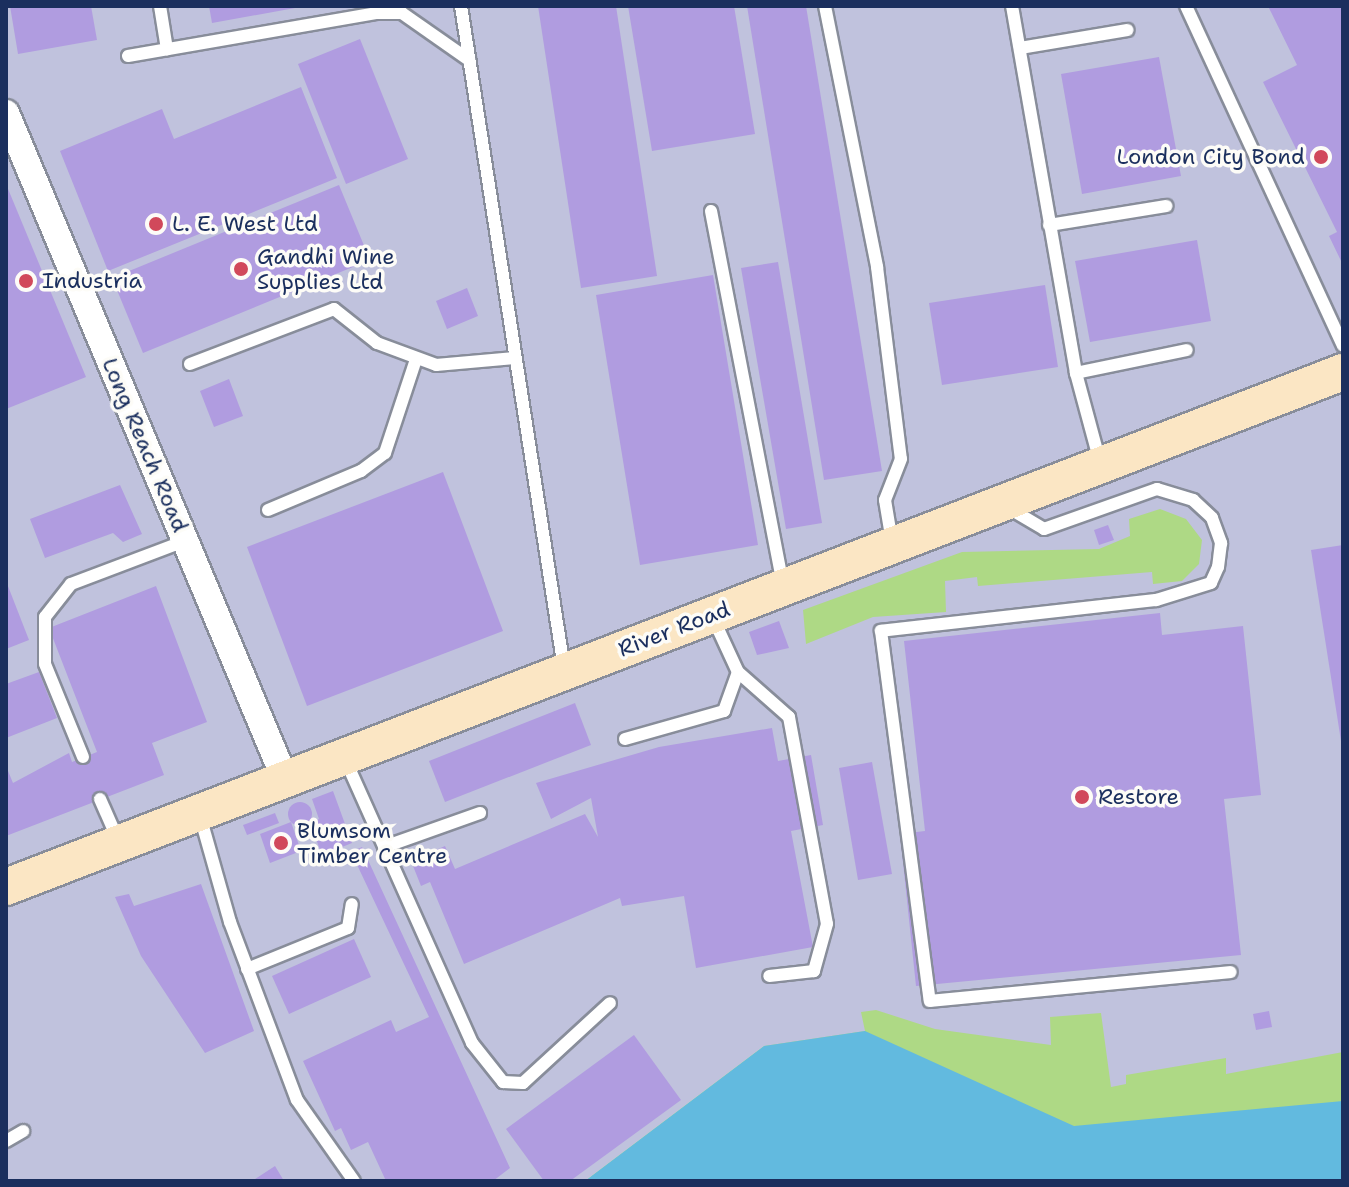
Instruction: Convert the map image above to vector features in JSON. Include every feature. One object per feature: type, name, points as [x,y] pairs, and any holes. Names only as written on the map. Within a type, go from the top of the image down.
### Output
[{"type":"street","name":"Long Reach Road","points":[[6,113],[284,777]]},
{"type":"street","name":"River Road","points":[[6,887],[343,754],[1343,372]]},
{"type":"lane","points":[[160,6],[167,49]]},
{"type":"lane","points":[[461,6],[564,672]]},
{"type":"lane","points":[[825,6],[877,267],[901,459],[885,500],[892,545]]},
{"type":"lane","points":[[1012,6],[1076,373],[1101,465]]},
{"type":"lane","points":[[1186,6],[1343,346]]},
{"type":"lane","points":[[128,56],[402,13],[469,60]]},
{"type":"lane","points":[[1020,48],[1128,30]]},
{"type":"lane","points":[[1049,225],[1166,206]]},
{"type":"lane","points":[[711,211],[784,587]]},
{"type":"lane","points":[[190,364],[334,309],[377,343],[416,359],[450,365],[515,358]]},
{"type":"lane","points":[[1076,373],[1187,350]]},
{"type":"lane","points":[[268,510],[361,471],[385,453],[416,359]]},
{"type":"lane","points":[[1001,503],[1044,529],[1157,489],[1193,500],[1212,518],[1221,543],[1211,583],[1184,594],[881,631],[930,1001],[1231,972]]},
{"type":"lane","points":[[83,757],[45,664],[45,617],[71,584],[185,541]]},
{"type":"lane","points":[[712,615],[738,672],[789,717],[827,924],[814,971],[769,976]]},
{"type":"lane","points":[[625,739],[724,711],[738,672]]},
{"type":"lane","points":[[343,754],[472,1043],[503,1082],[523,1083],[610,1003]]},
{"type":"lane","points":[[100,799],[120,843]]},
{"type":"lane","points":[[199,812],[247,969],[297,1100],[354,1181]]},
{"type":"lane","points":[[384,847],[480,813]]},
{"type":"lane","points":[[247,969],[348,928],[352,904]]},
{"type":"lane","points":[[6,1141],[23,1131]]},
{"type":"shaded area","points":[[6,6],[1343,6],[1343,1101],[1074,1126],[764,1046],[585,1181],[6,1181]]},
{"type":"green space","points":[[1160,509],[1186,519],[1202,540],[1199,564],[1182,581],[1153,584],[1152,572],[978,586],[977,577],[945,581],[946,612],[873,617],[806,644],[803,610],[962,552],[1099,549],[1130,536],[1129,519]]},
{"type":"green space","points":[[876,1010],[935,1029],[1051,1045],[1050,1017],[1101,1013],[1111,1087],[1126,1084],[1126,1075],[1226,1058],[1226,1074],[1343,1052],[1343,1163],[585,1181],[764,1046],[865,1031],[861,1012]]},
{"type":"water","points":[[865,1031],[1074,1126],[1343,1101],[1343,1181],[585,1181],[764,1046]]},
{"type":"building","points":[[10,6],[91,6],[97,40],[18,54]]},
{"type":"building","points":[[209,6],[295,6],[295,8],[212,23]]},
{"type":"building","points":[[538,6],[616,6],[657,276],[581,288]]},
{"type":"building","points":[[628,6],[734,6],[755,134],[652,151]]},
{"type":"building","points":[[747,6],[806,6],[882,471],[824,480]]},
{"type":"building","name":"London City Bond","points":[[1268,6],[1343,6],[1343,265],[1329,236],[1337,232],[1263,82],[1297,65]]},
{"type":"building","points":[[360,39],[408,159],[346,184],[298,64]]},
{"type":"building","points":[[1159,57],[1181,176],[1082,194],[1061,74]]},
{"type":"building","name":"L. E. West Ltd","points":[[301,87],[337,178],[108,271],[60,151],[162,109],[174,139]]},
{"type":"building","name":"Industria","points":[[6,184],[86,377],[6,409]]},
{"type":"building","name":"Gandhi Wine Supplies Ltd","points":[[339,185],[370,260],[143,353],[112,278]]},
{"type":"building","points":[[1197,240],[1211,321],[1090,342],[1075,261]]},
{"type":"building","points":[[778,262],[822,523],[786,529],[741,268]]},
{"type":"building","points":[[713,275],[758,545],[640,565],[596,295]]},
{"type":"building","points":[[1045,285],[1058,367],[942,385],[929,303]]},
{"type":"building","points":[[467,288],[478,316],[447,329],[436,301]]},
{"type":"building","points":[[229,379],[243,416],[214,427],[200,391]]},
{"type":"building","points":[[443,472],[503,631],[307,706],[247,547]]},
{"type":"building","points":[[120,485],[142,534],[123,542],[113,533],[45,558],[30,519]]},
{"type":"building","points":[[1108,525],[1114,540],[1099,545],[1094,530]]},
{"type":"building","points":[[1343,545],[1343,741],[1341,741],[1311,550]]},
{"type":"building","points":[[6,581],[29,640],[6,649]]},
{"type":"building","points":[[156,586],[207,722],[152,743],[164,775],[6,836],[6,766],[13,783],[69,753],[72,762],[97,752],[49,628]]},
{"type":"building","name":"Restore","points":[[1160,613],[1162,635],[1243,626],[1261,795],[1224,799],[1241,955],[916,986],[900,834],[925,831],[904,641]]},
{"type":"building","points":[[779,621],[789,648],[757,655],[749,632]]},
{"type":"building","points":[[39,672],[57,718],[6,738],[6,684]]},
{"type":"building","points":[[575,703],[591,745],[445,802],[429,761]]},
{"type":"building","points":[[772,728],[778,761],[811,755],[823,825],[791,831],[813,947],[696,968],[684,896],[622,906],[620,898],[464,964],[430,882],[421,886],[411,861],[445,846],[455,869],[585,814],[598,837],[591,798],[551,819],[536,783],[659,747]]},
{"type":"building","points":[[872,762],[892,874],[858,880],[839,768]]},
{"type":"building","points":[[333,791],[352,843],[322,855],[310,823],[319,819],[312,799]]},
{"type":"building","points":[[300,802],[308,806],[312,814],[308,822],[300,826],[292,822],[288,814],[292,806]]},
{"type":"building","points":[[275,813],[279,823],[247,835],[243,825]]},
{"type":"building","name":"Blumsom Timber Centre","points":[[291,822],[301,851],[270,863],[260,834]]},
{"type":"building","points":[[362,847],[510,1168],[493,1181],[386,1181],[368,1142],[351,1150],[341,1128],[335,1131],[303,1061],[391,1020],[396,1032],[429,1017],[351,852]]},
{"type":"building","points":[[201,884],[254,1031],[205,1053],[141,956],[115,897],[129,894],[134,906]]},
{"type":"building","points":[[354,939],[371,977],[289,1014],[272,976]]},
{"type":"building","points":[[1269,1011],[1272,1027],[1256,1030],[1253,1014]]},
{"type":"building","points":[[634,1035],[681,1100],[570,1181],[544,1181],[506,1129]]},
{"type":"building","points":[[275,1166],[284,1181],[252,1181]]},
{"type":"place","name":"London City Bond","points":[[1321,157]]},
{"type":"place","name":"L. E. West Ltd","points":[[156,224]]},
{"type":"place","name":"Gandhi Wine Supplies Ltd","points":[[241,269]]},
{"type":"place","name":"Industria","points":[[26,281]]},
{"type":"place","name":"Restore","points":[[1082,797]]},
{"type":"place","name":"Blumsom Timber Centre","points":[[281,843]]}]
